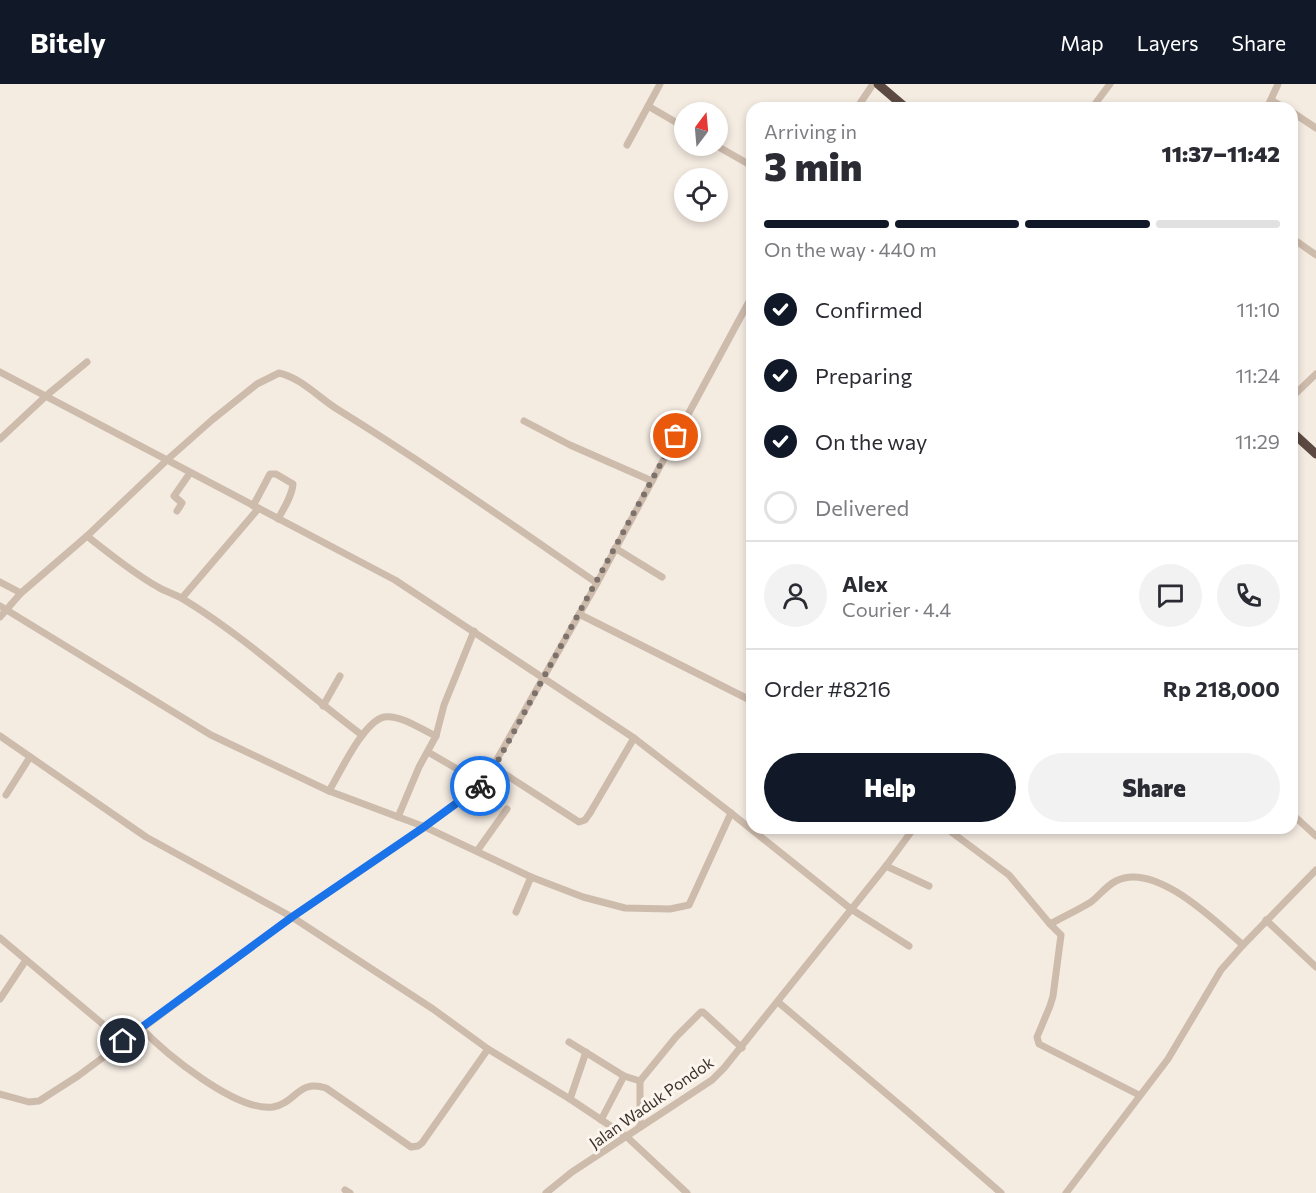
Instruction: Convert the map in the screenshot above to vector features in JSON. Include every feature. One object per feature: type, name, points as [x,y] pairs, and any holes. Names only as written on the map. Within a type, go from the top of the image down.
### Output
[{"type":"highway","points":[[878,84],[899,102]]},
{"type":"highway","points":[[1298,438],[1316,454]]},
{"type":"street","points":[[627,145],[660,84]]},
{"type":"street","points":[[861,102],[873,84]]},
{"type":"street","points":[[1096,102],[1110,84]]},
{"type":"street","points":[[1274,102],[1271,100],[1278,84]]},
{"type":"street","points":[[648,106],[674,121]]},
{"type":"street","points":[[1298,116],[1316,128]]},
{"type":"street","points":[[728,152],[746,163]]},
{"type":"street","points":[[1298,242],[1316,255]]},
{"type":"street","points":[[0,1094],[29,1102],[39,1101],[78,1076],[292,917],[483,784],[597,583],[746,307]]},
{"type":"street","points":[[0,439],[87,362]]},
{"type":"street","points":[[0,372],[395,580],[634,738],[746,825]]},
{"type":"street","points":[[0,616],[3,608],[87,536],[168,459],[241,395],[273,374],[279,373],[286,374],[424,464],[597,583]]},
{"type":"street","points":[[1298,391],[1316,374]]},
{"type":"street","points":[[524,421],[570,445],[652,481]]},
{"type":"street","points":[[177,512],[182,503],[174,496],[190,473]]},
{"type":"street","points":[[182,598],[256,507],[270,474],[276,474],[294,486],[278,519]]},
{"type":"street","points":[[87,536],[134,572],[159,588],[182,598],[277,666],[323,706],[362,735]]},
{"type":"street","points":[[615,548],[662,577]]},
{"type":"street","points":[[0,582],[21,593]]},
{"type":"street","points":[[3,608],[211,735],[329,791],[424,827],[531,878],[563,891],[610,905],[625,908],[682,908],[690,905],[731,813]]},
{"type":"street","points":[[579,614],[746,698]]},
{"type":"street","points":[[398,817],[419,767],[436,736],[444,705],[474,632]]},
{"type":"street","points":[[323,706],[340,676]]},
{"type":"street","points":[[329,791],[362,735],[375,722],[384,717],[398,719],[436,736]]},
{"type":"street","points":[[0,736],[146,837],[292,917],[433,1009],[488,1049],[570,1099],[627,1137],[687,1193]]},
{"type":"street","points":[[494,768],[579,822],[585,820],[590,813],[634,738]]},
{"type":"street","points":[[428,752],[483,784]]},
{"type":"street","points":[[6,795],[30,757]]},
{"type":"street","points":[[477,851],[507,809]]},
{"type":"street","points":[[1298,820],[1316,836]]},
{"type":"street","points":[[757,834],[851,909],[909,946]]},
{"type":"street","name":"Jalan Waduk Pondok","points":[[546,1193],[572,1172],[712,1080],[742,1048],[910,834]]},
{"type":"street","points":[[954,834],[1009,875],[1061,935],[1053,996],[1036,1041],[1139,1095]]},
{"type":"street","points":[[886,866],[929,886]]},
{"type":"street","points":[[1066,1193],[1168,1059],[1221,970],[1316,870]]},
{"type":"street","points":[[1050,924],[1091,901],[1117,880],[1143,877],[1155,880],[1171,889],[1243,945]]},
{"type":"street","points":[[516,912],[531,878]]},
{"type":"street","points":[[1266,921],[1316,968]]},
{"type":"street","points":[[0,938],[123,1041]]},
{"type":"street","points":[[0,999],[26,960]]},
{"type":"street","points":[[778,1002],[1001,1193]]},
{"type":"street","points":[[640,1127],[640,1081],[676,1036],[700,1012],[703,1012],[742,1048]]},
{"type":"street","points":[[141,1028],[171,1057],[242,1101],[272,1107],[282,1104],[306,1087],[315,1085],[326,1088],[411,1147],[422,1143],[488,1049]]},
{"type":"street","points":[[569,1042],[624,1076],[640,1081]]},
{"type":"street","points":[[570,1099],[586,1052]]},
{"type":"street","points":[[601,1120],[624,1076]]},
{"type":"way so far","points":[[480,786],[494,768],[676,436]]},
{"type":"route","points":[[123,1041],[292,917],[480,786]]}]
